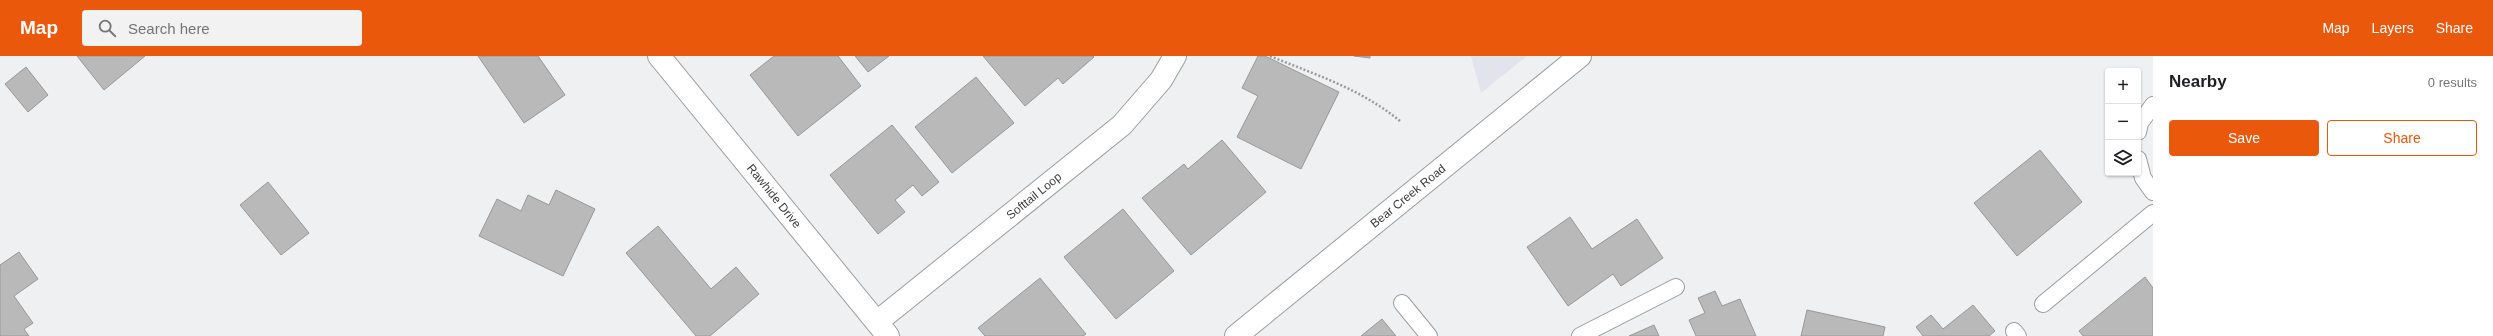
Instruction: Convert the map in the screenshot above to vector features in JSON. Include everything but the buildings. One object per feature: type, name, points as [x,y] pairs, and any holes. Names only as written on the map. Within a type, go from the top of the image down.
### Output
[{"type":"street","name":"Softtail Loop","points":[[882,329],[1122,125],[1161,80],[1176,56]]},
{"type":"street","name":"Bear Creek Road","points":[[1240,335],[1580,56]]},
{"type":"street","name":"Rawhide Drive","points":[[665,58],[882,329]]},
{"type":"lane","points":[[2141,122],[2153,105]]},
{"type":"lane","points":[[2141,170],[2143,178],[2153,192]]},
{"type":"lane","points":[[2043,304],[2153,213]]},
{"type":"lane","points":[[1580,336],[1676,287]]},
{"type":"lane","points":[[1402,303],[1429,336]]},
{"type":"path","points":[[1270,56],[1348,87],[1382,107],[1400,121]]},
{"type":"shaded area","points":[[1471,56],[1527,56],[1481,93]]}]
